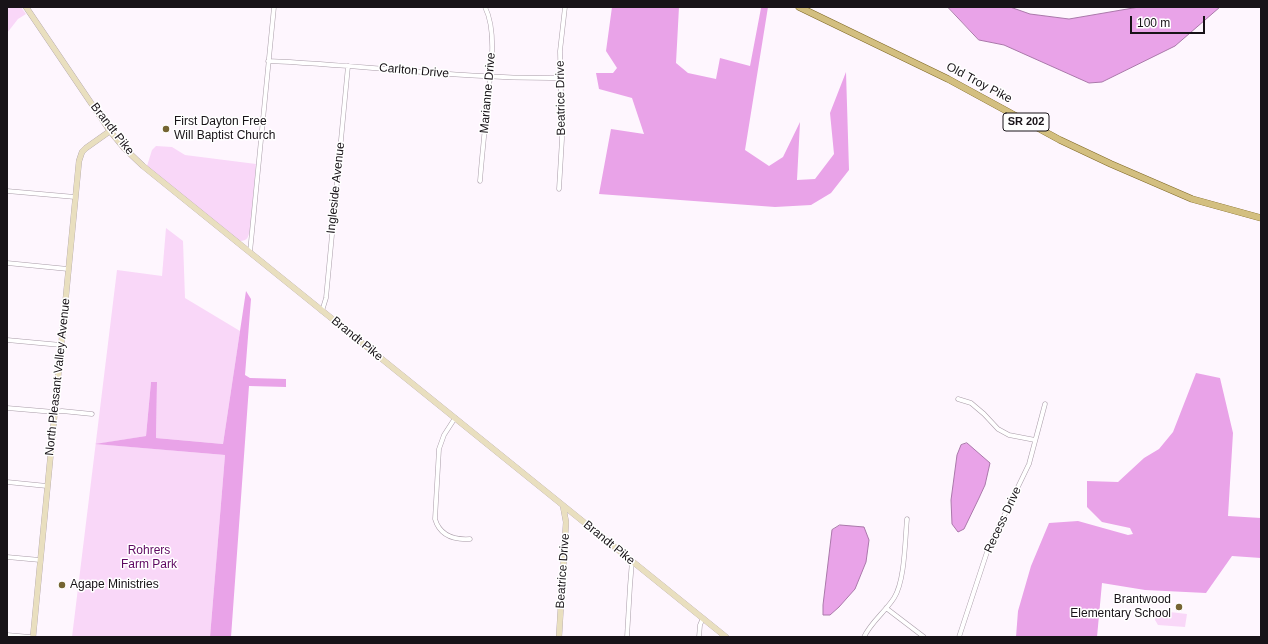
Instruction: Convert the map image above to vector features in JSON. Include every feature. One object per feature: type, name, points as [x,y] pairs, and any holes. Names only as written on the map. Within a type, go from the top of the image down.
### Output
[{"type":"main road","name":"Brandt Pike","points":[[26,7],[110,131],[124,148],[143,166],[726,637]]},
{"type":"main road","name":"Old Troy Pike","points":[[799,7],[948,79],[1060,140],[1118,167],[1192,199],[1261,218]]},
{"type":"main road","name":"North Pleasant Valley Avenue","points":[[31,637],[40,560],[79,161],[82,152],[89,145],[110,131]]},
{"type":"main road","name":"Beatrice Drive","points":[[559,637],[566,522],[563,506]]},
{"type":"street","points":[[250,252],[274,7]]},
{"type":"street","name":"Marianne Drive","points":[[480,181],[490,76],[492,35],[490,19],[485,7]]},
{"type":"street","name":"Beatrice Drive","points":[[559,189],[562,152],[560,39],[565,7]]},
{"type":"street","name":"Carlton Drive","points":[[268,61],[490,76],[560,78]]},
{"type":"street","name":"Ingleside Avenue","points":[[322,311],[326,298],[348,66]]},
{"type":"street","points":[[7,191],[75,197]]},
{"type":"street","points":[[7,263],[68,269]]},
{"type":"street","points":[[7,340],[61,345]]},
{"type":"street","points":[[958,399],[971,403],[998,429],[1009,435],[1035,440]]},
{"type":"street","name":"Recess Drive","points":[[959,637],[988,549],[1029,464],[1045,404]]},
{"type":"street","points":[[7,408],[92,414]]},
{"type":"street","points":[[455,418],[444,435],[439,449],[435,519],[440,530],[446,535],[458,539],[470,539]]},
{"type":"street","points":[[7,482],[47,486]]},
{"type":"street","points":[[864,637],[868,629],[895,597],[901,582],[907,519]]},
{"type":"street","points":[[7,558],[40,560]]},
{"type":"street","points":[[627,637],[632,561]]},
{"type":"street","points":[[886,608],[924,637]]},
{"type":"street","points":[[699,637],[700,625],[703,618]]},
{"type":"street","points":[[7,635],[31,637]]},
{"type":"green space","points":[[7,7],[21,7],[26,14],[18,19],[7,33]]},
{"type":"green space","points":[[156,146],[172,147],[185,155],[256,164],[250,230],[246,239],[240,241],[147,166],[152,150]]},
{"type":"green space","name":"Rohrers Farm Park","points":[[166,228],[183,241],[185,298],[240,331],[223,444],[156,438],[157,382],[151,382],[146,436],[97,444],[225,455],[210,637],[72,637],[117,270],[162,276]]},
{"type":"green space","points":[[1161,611],[1187,614],[1185,627],[1158,625],[1155,620],[1156,613]]},
{"type":"shaded area","points":[[612,7],[679,7],[676,63],[688,73],[716,79],[720,58],[750,66],[761,8],[768,7],[745,150],[769,166],[783,157],[800,122],[797,180],[815,179],[834,154],[830,113],[846,72],[849,170],[831,193],[811,205],[775,207],[599,194],[611,129],[644,134],[632,98],[599,89],[596,73],[613,73],[617,68],[606,51]]},
{"type":"shaded area","points":[[948,7],[1010,7],[1030,14],[1069,19],[1139,7],[1220,7],[1175,46],[1102,82],[1089,83],[1004,45],[979,40]]},
{"type":"shaded area","points":[[246,291],[251,299],[245,375],[250,378],[286,379],[286,387],[249,386],[231,637],[210,637],[225,455],[95,444],[146,436],[151,382],[157,382],[156,438],[223,444]]},
{"type":"shaded area","points":[[1196,373],[1220,378],[1233,433],[1228,516],[1261,518],[1261,558],[1232,556],[1206,593],[1145,590],[1102,583],[1097,637],[1016,637],[1018,611],[1031,566],[1049,523],[1078,521],[1128,535],[1133,534],[1130,528],[1102,522],[1087,507],[1087,481],[1118,482],[1144,458],[1159,449],[1173,432]]},
{"type":"shaded area","points":[[967,443],[990,463],[985,485],[979,498],[964,529],[958,532],[952,524],[951,500],[957,455],[961,445]]},
{"type":"shaded area","points":[[840,525],[864,527],[869,540],[866,562],[855,589],[830,615],[823,615],[832,530]]},
{"type":"place","name":"First Dayton Free Will Baptist Church","points":[[166,129]]},
{"type":"place","name":"Agape Ministries","points":[[62,585]]},
{"type":"place","name":"Brantwood Elementary School","points":[[1179,607]]}]
